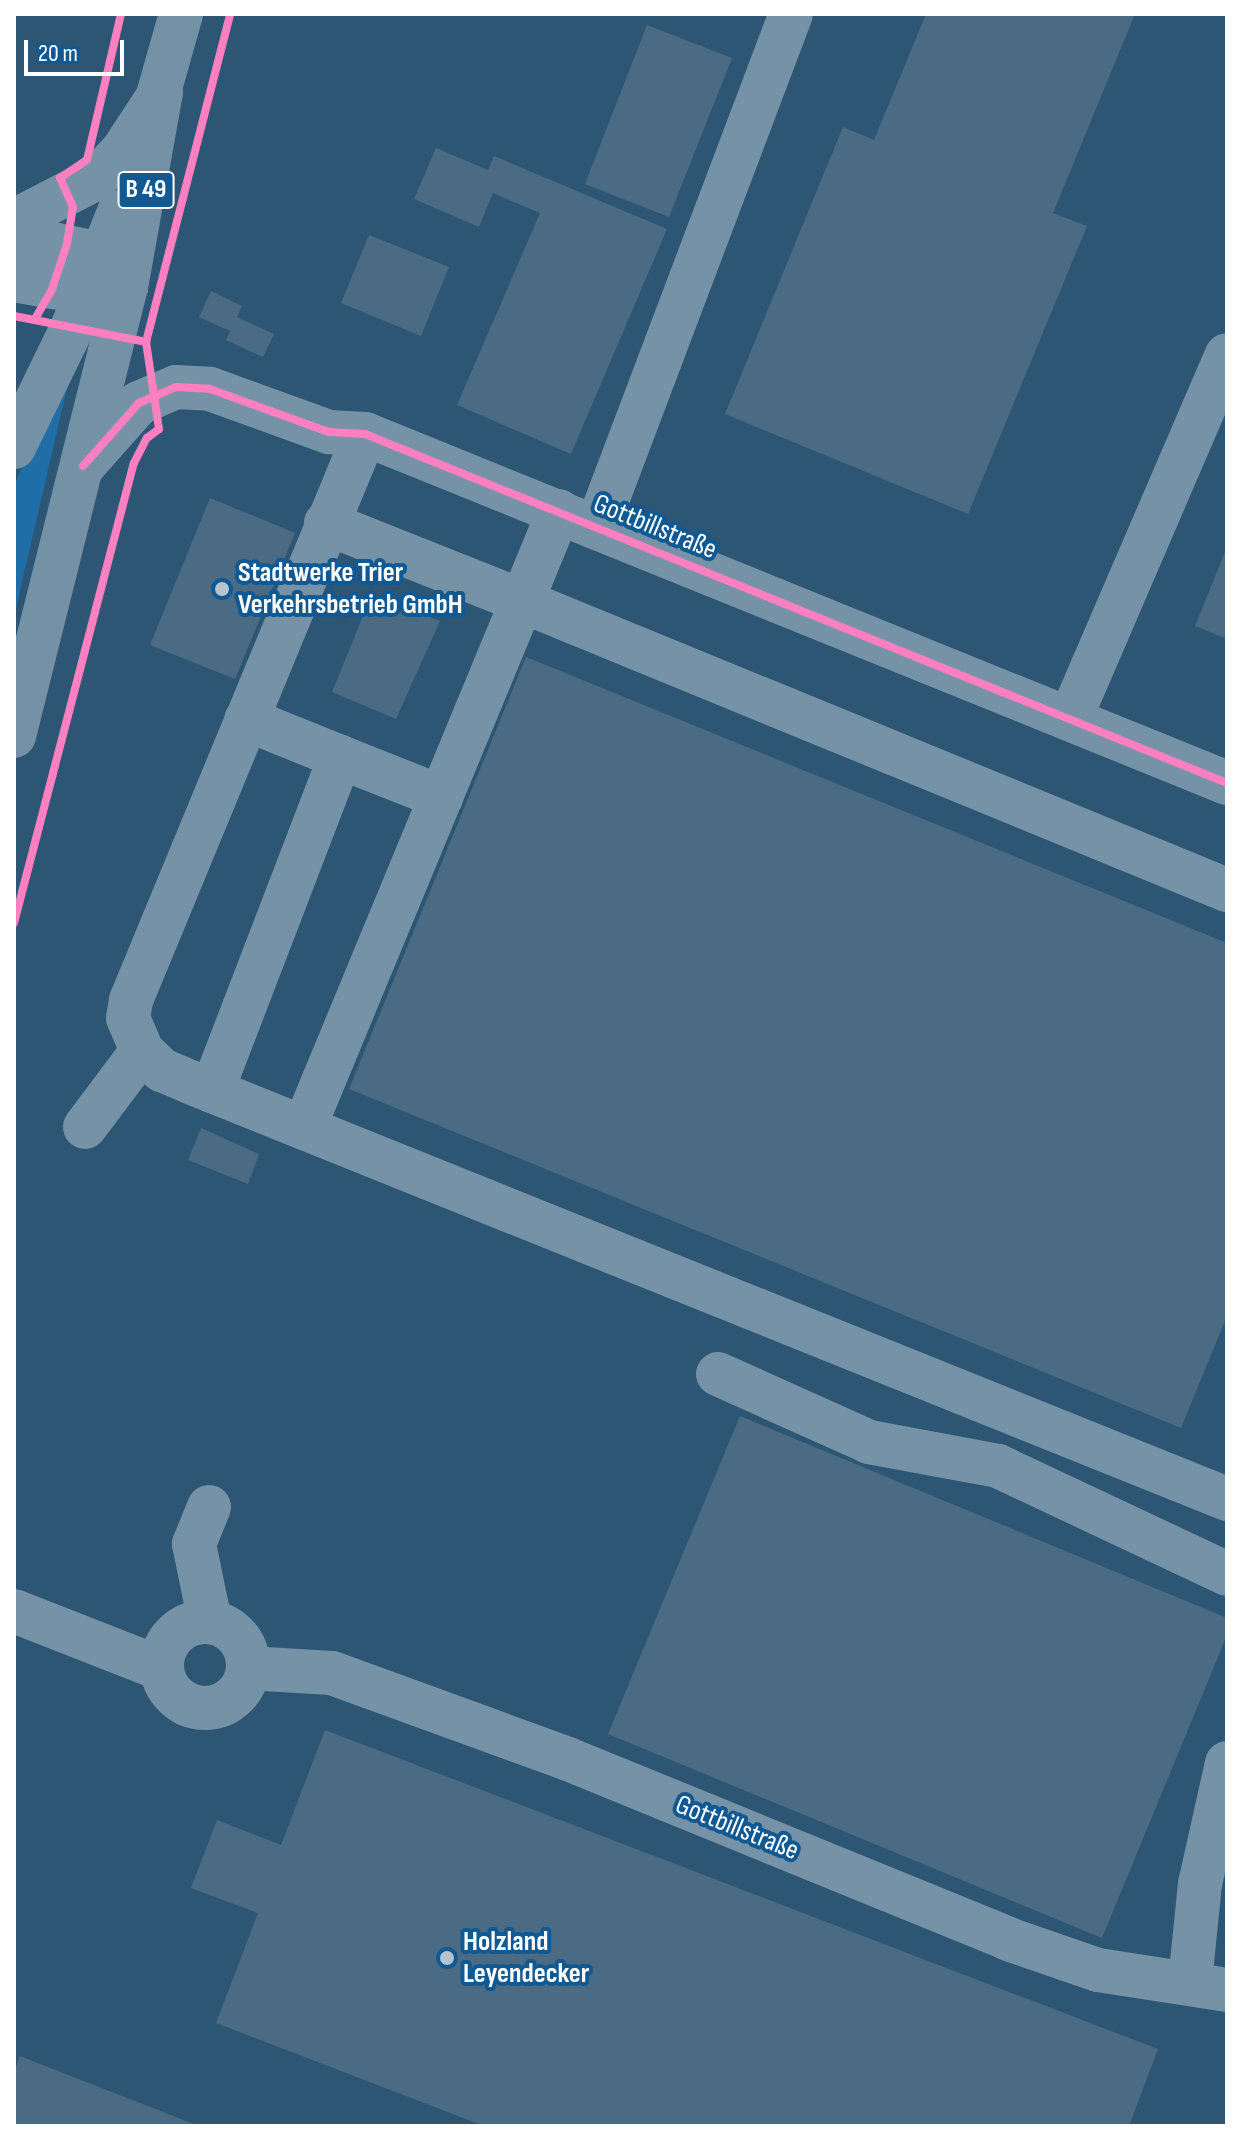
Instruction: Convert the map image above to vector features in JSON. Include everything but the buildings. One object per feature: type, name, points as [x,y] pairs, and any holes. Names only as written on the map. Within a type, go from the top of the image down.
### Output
[{"type":"main road","name":"B 49","points":[[14,736],[83,466],[105,280],[181,14]]},
{"type":"main road","name":"B 49","points":[[14,447],[105,280]]},
{"type":"street","points":[[304,1128],[522,601],[578,519],[791,14]]},
{"type":"street","points":[[14,221],[97,178],[123,150],[161,92]]},
{"type":"street","points":[[14,236],[67,244],[105,280]]},
{"type":"street","points":[[14,280],[105,280]]},
{"type":"street","points":[[1070,719],[1227,355]]},
{"type":"street","name":"Gottbillstraße","points":[[83,466],[130,410],[176,387],[228,394],[329,432],[365,434],[1227,783]]},
{"type":"street","points":[[365,434],[131,1000],[128,1018],[142,1051],[162,1070],[212,1091],[1227,1499]]},
{"type":"street","points":[[326,523],[1227,890]]},
{"type":"street","points":[[246,719],[441,797]]},
{"type":"street","points":[[212,1091],[340,757]]},
{"type":"street","points":[[85,1127],[142,1051]]},
{"type":"street","points":[[718,1374],[869,1442],[998,1466],[1227,1574]]},
{"type":"street","points":[[209,1507],[194,1544],[210,1622]]},
{"type":"street","points":[[14,1611],[162,1669]]},
{"type":"street","points":[[210,1622],[229,1628],[244,1646],[248,1668],[239,1692],[221,1705],[204,1708],[187,1705],[169,1690],[162,1669],[175,1633],[210,1622]]},
{"type":"street","name":"Gottbillstraße","points":[[248,1668],[332,1673],[568,1759],[1008,1939],[1098,1970],[1208,1986]]},
{"type":"street","points":[[1208,1986],[1200,1884],[1227,1763]]},
{"type":"shaded area","points":[[63,373],[70,375],[14,617],[14,486]]},
{"type":"cycle path","points":[[35,319],[52,289],[67,244],[73,207],[60,178],[87,160],[121,14]]},
{"type":"cycle path","points":[[14,923],[134,463],[147,438],[159,429],[146,342],[230,14]]},
{"type":"cycle path","points":[[14,316],[146,342]]},
{"type":"cycle path","points":[[83,466],[139,403],[176,387],[210,389],[329,432],[365,434],[1227,783]]},
{"type":"place","name":"Stadtwerke Trier Verkehrsbetrieb GmbH","points":[[222,589]]},
{"type":"place","name":"Holzland Leyendecker","points":[[447,1958]]}]
